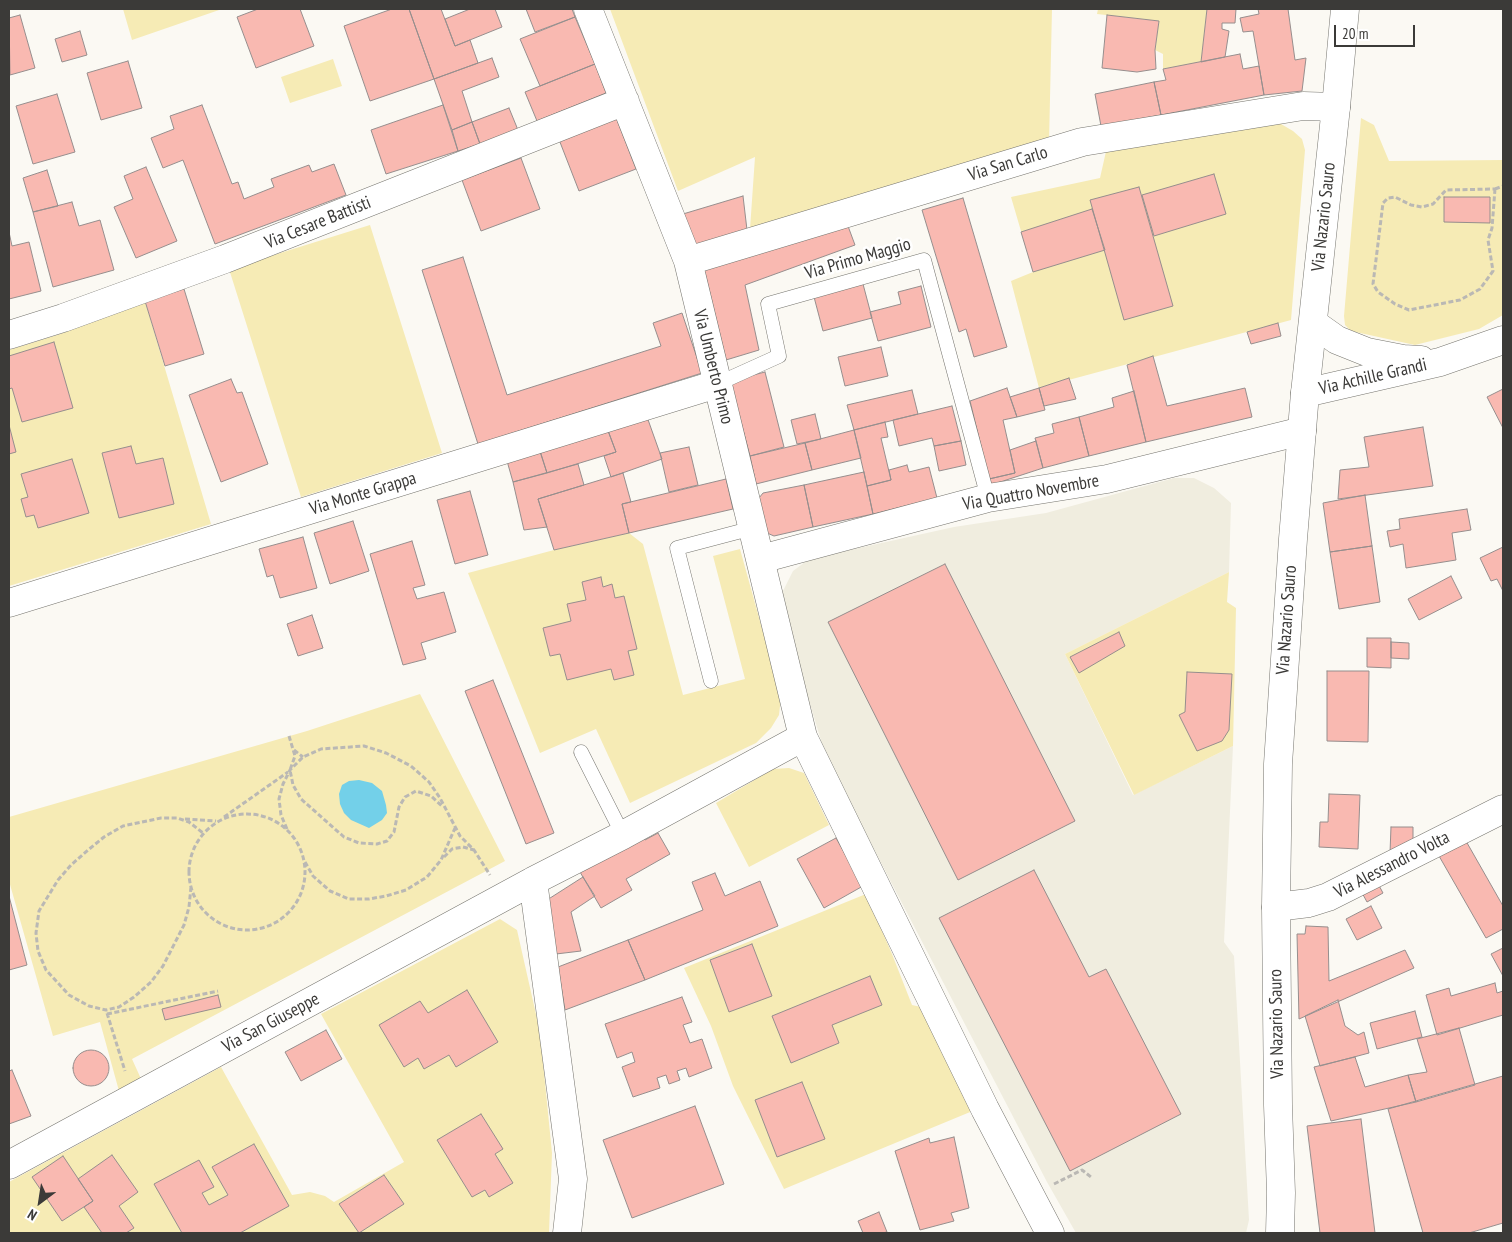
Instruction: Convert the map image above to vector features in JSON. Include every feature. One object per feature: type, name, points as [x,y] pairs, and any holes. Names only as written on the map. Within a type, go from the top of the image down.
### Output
[{"type":"street","name":"Via Umberto Primo","points":[[588,9],[688,261],[803,737],[985,1109],[1050,1233]]},
{"type":"street","name":"Via Nazario Sauro","points":[[1280,1233],[1282,1193],[1278,1105],[1276,907],[1278,764],[1305,392],[1345,9]]},
{"type":"street","name":"Via Cesare Battisti","points":[[9,335],[63,318],[225,259],[625,102]]},
{"type":"street","name":"Via San Carlo","points":[[688,261],[1082,142],[1303,106],[1336,107]]},
{"type":"street","name":"Via Achille Grandi","points":[[1313,323],[1337,340],[1367,352],[1403,359],[1440,362]]},
{"type":"street","name":"Via Achille Grandi","points":[[1305,392],[1440,362],[1503,340]]},
{"type":"street","name":"Via Monte Grappa","points":[[9,603],[717,384]]},
{"type":"street","name":"Via Quattro Novembre","points":[[761,558],[988,498],[1107,479],[1302,431]]},
{"type":"street","name":"Via San Giuseppe","points":[[9,1165],[503,897],[803,737]]},
{"type":"street","name":"Via Alessandro Volta","points":[[1276,907],[1309,903],[1328,897],[1503,809]]},
{"type":"street","points":[[533,881],[573,1179],[567,1233]]},
{"type":"lane","name":"Via Primo Maggio","points":[[717,384],[779,356],[768,304],[924,260],[988,498]]},
{"type":"lane","points":[[711,681],[677,548],[753,528]]},
{"type":"lane","points":[[581,752],[622,835]]},
{"type":"path","points":[[1495,189],[1492,228],[1488,240],[1494,271],[1480,289],[1460,300],[1409,310],[1394,304],[1378,292],[1373,284],[1383,203],[1388,198],[1395,197],[1411,205],[1422,207],[1433,204],[1446,190],[1495,189],[1503,186]]},
{"type":"path","points":[[289,736],[295,756],[283,784],[280,799],[281,815],[287,829],[298,844],[313,876],[330,890],[349,899],[369,899],[406,890],[427,877],[452,849],[463,847],[474,850]]},
{"type":"path","points":[[106,1012],[119,1008],[134,997],[151,982],[163,966],[184,925],[189,907],[191,887],[189,868],[194,849],[203,833],[290,770],[303,757],[321,750],[364,746],[411,766],[429,782],[460,836],[474,850],[503,897]]},
{"type":"path","points":[[293,749],[303,757]]},
{"type":"path","points":[[290,770],[292,785],[301,799],[344,837],[359,843],[377,844],[387,840],[394,832],[399,807],[405,797],[416,791],[431,796],[445,809]]},
{"type":"path","points":[[218,991],[106,1012],[89,1006],[70,995],[46,970],[38,951],[36,933],[39,911],[71,865],[104,837],[123,826],[161,818],[218,821],[235,815],[254,814],[272,819],[287,829]]},
{"type":"path","points":[[177,818],[189,822],[203,833]]},
{"type":"path","points":[[441,860],[455,827]]},
{"type":"path","points":[[191,887],[200,905],[213,919],[231,928],[251,930],[270,926],[287,915],[299,899],[305,881],[305,862]]},
{"type":"path","points":[[106,1012],[133,1097]]},
{"type":"path","points":[[1030,1197],[1082,1170],[1091,1176]]},
{"type":"shaded area","points":[[123,9],[222,9],[132,40]]},
{"type":"shaded area","points":[[610,9],[1052,9],[1049,143],[750,229],[755,157],[678,191]]},
{"type":"shaded area","points":[[1098,9],[1207,9],[1201,62],[1163,69],[1163,54],[1155,50],[1159,21],[1097,14]]},
{"type":"shaded area","points":[[333,59],[342,86],[290,103],[281,77]]},
{"type":"shaded area","points":[[1361,118],[1374,125],[1389,161],[1503,160],[1503,315],[1479,329],[1415,345],[1351,331],[1345,325],[1344,316]]},
{"type":"shaded area","points":[[1257,123],[1281,124],[1302,139],[1305,150],[1291,320],[1039,388],[1011,281],[1033,272],[1011,197],[1100,178],[1107,147]]},
{"type":"shaded area","points":[[370,225],[442,453],[301,497],[229,269]]},
{"type":"shaded area","points":[[145,301],[211,524],[9,586],[9,350],[60,334]]},
{"type":"shaded area","points":[[1174,478],[1194,478],[1214,488],[1231,503],[1229,572],[1065,654],[1133,795],[1233,746],[1224,942],[1234,956],[1249,1220],[1246,1233],[1076,1233],[1047,1182],[826,757],[782,611],[783,591],[793,571],[809,559],[954,527],[1046,513]]},
{"type":"shaded area","points":[[629,533],[643,544],[683,695],[745,679],[713,556],[740,549],[781,697],[779,715],[771,728],[756,743],[630,803],[596,729],[540,753],[468,573],[554,550]]},
{"type":"shaded area","points":[[1229,572],[1227,602],[1236,608],[1233,746],[1134,795],[1065,654]]},
{"type":"shaded area","points":[[420,694],[505,861],[132,1059],[142,1081],[119,1091],[100,1022],[53,1036],[9,881],[9,817],[307,731]]},
{"type":"shaded area","points":[[789,768],[804,773],[829,825],[749,867],[716,803],[773,769]]},
{"type":"shaded area","points":[[866,894],[912,1005],[930,1009],[975,1110],[784,1189],[733,1086],[711,1026],[684,968]]},
{"type":"shaded area","points":[[500,919],[517,930],[540,1032],[552,1153],[549,1233],[9,1233],[9,1182],[221,1067],[292,1195],[310,1192],[325,1196],[334,1202],[404,1162],[321,1014]]},
{"type":"water","points":[[359,780],[372,783],[382,791],[386,805],[387,813],[382,820],[369,828],[351,820],[344,813],[340,804],[339,794],[342,785],[349,781]]},
{"type":"building","points":[[258,9],[300,9],[314,46],[256,68],[237,17]]},
{"type":"building","points":[[392,9],[409,9],[434,79],[370,101],[344,26]]},
{"type":"building","points":[[409,9],[441,9],[455,46],[470,40],[478,63],[434,79]]},
{"type":"building","points":[[470,9],[495,9],[502,27],[455,46],[445,19]]},
{"type":"building","points":[[526,9],[572,9],[575,17],[535,32]]},
{"type":"building","points":[[1207,9],[1236,9],[1235,23],[1222,23],[1222,29],[1229,31],[1225,57],[1201,62]]},
{"type":"building","points":[[1258,9],[1288,9],[1295,60],[1306,58],[1302,91],[1264,95],[1253,31],[1243,32],[1240,18],[1259,14]]},
{"type":"building","points":[[20,15],[35,68],[10,75],[9,18]]},
{"type":"building","points":[[1107,15],[1159,21],[1155,50],[1156,69],[1137,72],[1102,68]]},
{"type":"building","points":[[575,17],[595,64],[540,86],[520,39]]},
{"type":"building","points":[[80,31],[87,55],[62,62],[55,39]]},
{"type":"building","points":[[1240,54],[1243,69],[1259,66],[1264,95],[1161,115],[1154,82],[1166,80],[1163,69]]},
{"type":"building","points":[[492,58],[499,77],[462,91],[472,122],[452,130],[434,79]]},
{"type":"building","points":[[128,61],[142,108],[101,120],[87,73]]},
{"type":"building","points":[[595,64],[606,93],[537,121],[525,92]]},
{"type":"building","points":[[1154,82],[1161,115],[1101,126],[1095,94]]},
{"type":"building","points":[[57,94],[75,152],[33,164],[16,106]]},
{"type":"building","points":[[202,105],[232,184],[238,182],[244,199],[274,187],[271,179],[309,165],[312,172],[334,164],[346,195],[215,244],[183,160],[163,168],[151,138],[174,129],[170,116]]},
{"type":"building","points":[[443,105],[458,151],[386,174],[371,130]]},
{"type":"building","points":[[509,108],[518,130],[480,144],[472,122]]},
{"type":"building","points":[[615,115],[636,169],[579,191],[558,137]]},
{"type":"building","points":[[472,122],[480,144],[458,151],[452,130]]},
{"type":"building","points":[[521,158],[540,209],[481,231],[462,180]]},
{"type":"building","points":[[146,167],[177,241],[136,258],[114,207],[133,199],[124,176]]},
{"type":"building","points":[[47,170],[58,206],[33,212],[23,178]]},
{"type":"building","points":[[1214,174],[1226,214],[1154,236],[1142,195]]},
{"type":"building","points":[[1139,187],[1173,306],[1124,320],[1090,200]]},
{"type":"building","points":[[743,196],[747,230],[695,245],[683,214]]},
{"type":"building","points":[[1444,197],[1490,197],[1490,223],[1444,222]]},
{"type":"building","points":[[963,198],[1007,347],[974,357],[966,329],[959,332],[922,210]]},
{"type":"building","points":[[72,202],[79,226],[100,220],[114,270],[53,287],[33,212]]},
{"type":"building","points":[[1092,209],[1105,250],[1033,272],[1021,232]]},
{"type":"building","points":[[845,218],[855,245],[745,285],[759,350],[726,360],[703,265]]},
{"type":"building","points":[[9,232],[12,246],[29,242],[41,291],[9,299]]},
{"type":"building","points":[[463,257],[507,395],[661,346],[653,323],[682,313],[702,373],[478,444],[422,270]]},
{"type":"building","points":[[863,284],[872,318],[823,331],[814,297]]},
{"type":"building","points":[[921,286],[931,327],[878,341],[870,312],[901,304],[898,292]]},
{"type":"building","points":[[184,289],[204,354],[165,366],[145,301]]},
{"type":"building","points":[[1278,323],[1281,336],[1251,344],[1247,332]]},
{"type":"building","points":[[54,342],[73,408],[22,422],[12,388],[9,389],[9,356]]},
{"type":"building","points":[[881,347],[888,376],[845,386],[838,357]]},
{"type":"building","points":[[1153,356],[1167,406],[1245,388],[1252,417],[1146,442],[1127,365]]},
{"type":"building","points":[[765,372],[784,447],[750,456],[730,381]]},
{"type":"building","points":[[1069,378],[1076,399],[1044,406],[1039,388]]},
{"type":"building","points":[[231,379],[237,393],[242,392],[268,464],[221,482],[189,395]]},
{"type":"building","points":[[1007,388],[1017,417],[1003,420],[1015,473],[989,479],[970,401]]},
{"type":"building","points":[[1039,388],[1045,410],[1017,417],[1010,397]]},
{"type":"building","points":[[1503,389],[1503,428],[1487,397]]},
{"type":"building","points":[[912,390],[918,414],[854,430],[847,405]]},
{"type":"building","points":[[1134,391],[1146,442],[1089,456],[1079,417],[1114,407],[1112,398]]},
{"type":"building","points":[[952,406],[961,441],[934,446],[932,438],[899,446],[893,420]]},
{"type":"building","points":[[646,414],[662,459],[611,477],[604,456],[616,452],[607,428]]},
{"type":"building","points":[[815,414],[821,439],[797,444],[791,420]]},
{"type":"building","points":[[1079,417],[1089,456],[1043,468],[1035,438],[1054,433],[1052,424]]},
{"type":"building","points":[[885,422],[888,437],[881,438],[891,480],[867,486],[854,430]]},
{"type":"building","points":[[9,425],[16,452],[9,454]]},
{"type":"building","points":[[1423,427],[1433,486],[1338,499],[1340,470],[1369,467],[1364,437]]},
{"type":"building","points":[[607,428],[616,452],[547,473],[538,445]]},
{"type":"building","points":[[854,430],[861,458],[812,470],[805,443]]},
{"type":"building","points":[[961,441],[966,465],[939,471],[934,446]]},
{"type":"building","points":[[1036,441],[1043,468],[991,485],[989,479],[1015,473],[1010,450]]},
{"type":"building","points":[[805,443],[812,470],[756,484],[750,456]]},
{"type":"building","points":[[131,446],[136,464],[163,458],[174,504],[119,518],[102,453]]},
{"type":"building","points":[[689,447],[698,485],[669,492],[660,453]]},
{"type":"building","points":[[540,451],[547,473],[513,482],[507,461]]},
{"type":"building","points":[[72,459],[89,513],[38,528],[34,515],[26,517],[21,499],[28,497],[21,474]]},
{"type":"building","points":[[578,464],[584,485],[538,499],[547,527],[524,530],[513,482]]},
{"type":"building","points":[[907,465],[909,472],[929,467],[937,498],[873,514],[867,486],[891,480],[889,470]]},
{"type":"building","points":[[864,472],[873,514],[813,527],[804,485]]},
{"type":"building","points":[[623,473],[631,502],[622,504],[629,533],[554,550],[538,499]]},
{"type":"building","points":[[726,479],[733,509],[629,533],[622,504]]},
{"type":"building","points":[[804,485],[813,527],[774,536],[767,533],[759,498],[763,493]]},
{"type":"building","points":[[470,491],[488,555],[455,564],[437,500]]},
{"type":"building","points":[[1365,495],[1372,546],[1330,552],[1323,503]]},
{"type":"building","points":[[1467,509],[1471,530],[1452,533],[1456,560],[1406,568],[1403,544],[1390,547],[1387,531],[1400,529],[1399,519]]},
{"type":"building","points":[[353,521],[369,571],[330,584],[314,533]]},
{"type":"building","points":[[303,537],[317,588],[280,598],[273,575],[267,577],[259,549]]},
{"type":"building","points":[[412,541],[425,585],[413,588],[417,599],[444,592],[456,632],[421,643],[426,659],[403,665],[370,554]]},
{"type":"building","points":[[1372,546],[1380,602],[1339,609],[1330,552]]},
{"type":"building","points":[[1503,547],[1503,591],[1497,579],[1491,581],[1480,558]]},
{"type":"building","points":[[945,564],[1075,821],[958,880],[828,622]]},
{"type":"building","points":[[1451,576],[1462,598],[1419,620],[1408,599]]},
{"type":"building","points":[[601,577],[603,587],[612,584],[615,598],[624,596],[637,649],[628,651],[634,675],[614,680],[611,669],[567,680],[560,654],[550,656],[543,628],[571,621],[567,604],[586,600],[582,582]]},
{"type":"building","points":[[312,615],[323,648],[298,656],[287,624]]},
{"type":"building","points":[[1119,632],[1125,646],[1079,673],[1070,657]]},
{"type":"building","points":[[1367,638],[1391,638],[1391,668],[1367,667]]},
{"type":"building","points":[[1391,642],[1409,643],[1409,659],[1391,658]]},
{"type":"building","points":[[1327,671],[1369,671],[1368,742],[1327,741]]},
{"type":"building","points":[[1187,672],[1232,674],[1229,730],[1222,741],[1197,751],[1179,715],[1185,712]]},
{"type":"building","points":[[493,680],[554,833],[526,844],[465,691]]},
{"type":"building","points":[[1329,794],[1360,795],[1358,849],[1319,847],[1320,822],[1328,822]]},
{"type":"building","points":[[1391,827],[1413,827],[1413,842],[1390,853]]},
{"type":"building","points":[[658,833],[670,854],[626,879],[632,890],[601,908],[580,872],[642,837],[645,840]]},
{"type":"building","points":[[1462,834],[1503,906],[1503,929],[1486,938],[1435,849]]},
{"type":"building","points":[[836,838],[863,886],[824,908],[797,859]]},
{"type":"building","points":[[1034,870],[1089,977],[1106,969],[1181,1114],[1070,1171],[939,918]]},
{"type":"building","points":[[715,873],[725,896],[760,881],[778,926],[645,980],[628,940],[703,910],[692,882]]},
{"type":"building","points":[[583,877],[595,896],[571,912],[581,951],[556,954],[547,900]]},
{"type":"building","points":[[1376,880],[1383,893],[1367,902],[1360,889]]},
{"type":"building","points":[[9,896],[27,965],[9,970]]},
{"type":"building","points":[[1371,906],[1382,928],[1357,940],[1346,919]]},
{"type":"building","points":[[1306,926],[1328,927],[1329,981],[1405,950],[1414,968],[1299,1019],[1297,934],[1305,934]]},
{"type":"building","points":[[628,940],[645,980],[565,1010],[558,967]]},
{"type":"building","points":[[752,944],[772,996],[729,1012],[710,960]]},
{"type":"building","points":[[1503,948],[1503,976],[1491,954]]},
{"type":"building","points":[[870,976],[882,1005],[832,1025],[839,1043],[791,1063],[772,1016]]},
{"type":"building","points":[[1495,983],[1497,993],[1503,991],[1503,1015],[1437,1035],[1426,995],[1449,988],[1451,996]]},
{"type":"building","points":[[467,990],[498,1042],[456,1067],[449,1055],[424,1069],[418,1058],[404,1067],[379,1025],[420,1001],[428,1013]]},
{"type":"building","points":[[218,995],[221,1007],[165,1020],[162,1009]]},
{"type":"building","points":[[682,997],[692,1022],[683,1025],[690,1043],[702,1039],[712,1068],[689,1077],[686,1068],[677,1071],[680,1080],[669,1084],[666,1075],[657,1078],[660,1088],[633,1097],[622,1067],[635,1062],[632,1052],[617,1058],[605,1024]]},
{"type":"building","points":[[1338,1000],[1345,1026],[1358,1035],[1364,1032],[1369,1053],[1320,1066],[1305,1016]]},
{"type":"building","points":[[1415,1011],[1422,1037],[1377,1049],[1370,1023]]},
{"type":"building","points":[[1459,1028],[1475,1085],[1416,1102],[1408,1075],[1427,1072],[1417,1039]]},
{"type":"building","points":[[326,1030],[342,1059],[301,1081],[285,1052]]},
{"type":"building","points":[[91,1050],[98,1051],[104,1055],[108,1061],[108,1075],[104,1081],[98,1085],[91,1086],[84,1085],[78,1081],[74,1075],[73,1068],[74,1061],[78,1055],[84,1051]]},
{"type":"building","points":[[1355,1057],[1365,1087],[1408,1075],[1416,1102],[1331,1121],[1314,1067]]},
{"type":"building","points":[[12,1070],[31,1116],[9,1124],[9,1071]]},
{"type":"building","points":[[1503,1076],[1503,1223],[1469,1233],[1423,1233],[1388,1109]]},
{"type":"building","points":[[802,1082],[825,1139],[777,1157],[755,1100]]},
{"type":"building","points":[[695,1106],[724,1184],[632,1218],[603,1140]]},
{"type":"building","points":[[481,1114],[503,1149],[495,1154],[513,1183],[489,1197],[485,1190],[472,1197],[437,1140]]},
{"type":"building","points":[[1361,1119],[1375,1233],[1320,1233],[1307,1126]]},
{"type":"building","points":[[954,1137],[969,1208],[951,1213],[954,1221],[920,1230],[895,1151],[929,1138],[930,1143]]},
{"type":"building","points":[[254,1144],[289,1206],[240,1233],[182,1233],[154,1184],[199,1160],[214,1187],[202,1193],[209,1205],[228,1195],[212,1167]]},
{"type":"building","points":[[112,1155],[138,1192],[119,1206],[134,1228],[126,1233],[102,1233],[84,1207],[93,1201],[78,1179]]},
{"type":"building","points":[[63,1156],[93,1201],[62,1221],[32,1177]]},
{"type":"building","points":[[384,1175],[404,1204],[359,1233],[339,1204]]},
{"type":"building","points":[[879,1212],[887,1232],[863,1233],[858,1221]]}]
